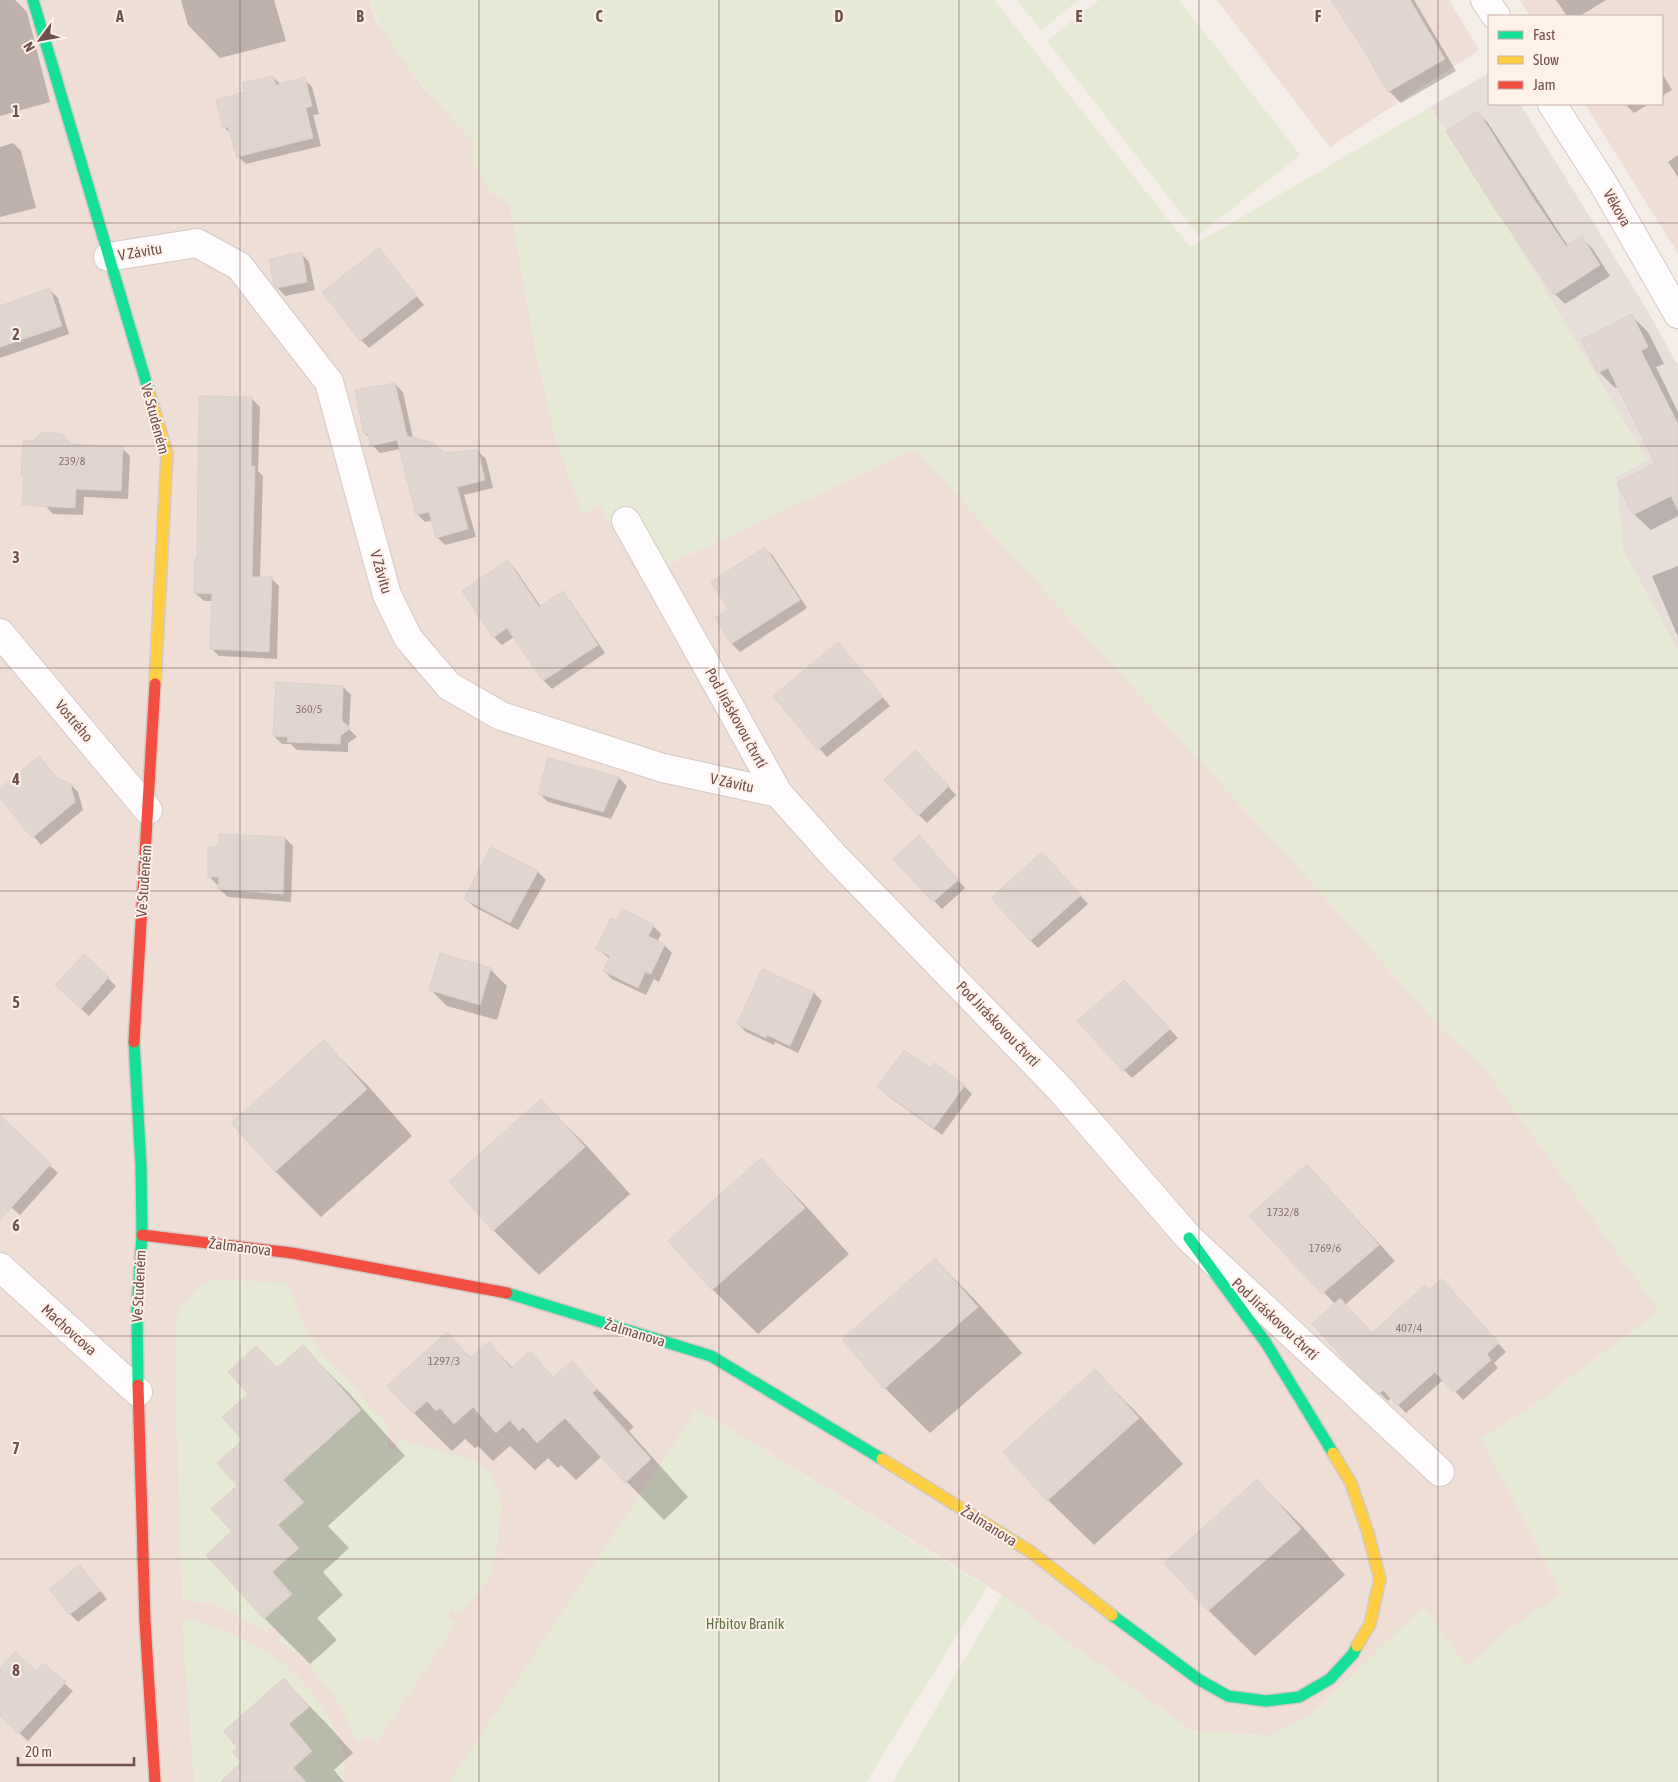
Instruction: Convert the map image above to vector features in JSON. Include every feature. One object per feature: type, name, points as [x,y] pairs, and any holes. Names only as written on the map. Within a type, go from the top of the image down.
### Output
[{"type":"street","name":"Ve Studeném","points":[[33,0],[167,454],[134,1034],[141,1166],[142,1235],[137,1309],[138,1392],[145,1621],[155,1782]]},
{"type":"street","points":[[1486,0],[1495,15]]},
{"type":"street","name":"Věkova","points":[[1553,105],[1604,185],[1678,314]]},
{"type":"street","name":"V Závitu","points":[[108,257],[197,243],[239,266],[329,382],[387,595],[408,638],[448,686],[501,716],[663,768],[778,793]]},
{"type":"street","name":"Pod Jiráskovou čtvrtí","points":[[626,522],[778,793],[836,858],[1060,1088],[1189,1238],[1440,1472]]},
{"type":"street","name":"Vostrého","points":[[0,632],[148,810]]},
{"type":"street","name":"Žalmanova","points":[[142,1235],[292,1253],[506,1293],[711,1356],[811,1415],[1031,1552],[1090,1599],[1198,1679],[1228,1696],[1266,1701],[1299,1697],[1330,1679],[1353,1654],[1370,1624],[1380,1580],[1368,1534],[1350,1483],[1266,1343],[1189,1238]]},
{"type":"street","name":"Machovcova","points":[[0,1267],[138,1392]]},
{"type":"shaded area","points":[[0,0],[369,0],[376,20],[421,85],[475,143],[491,192],[510,205],[536,353],[555,436],[583,514],[600,505],[615,531],[667,565],[915,449],[1344,918],[1436,1023],[1487,1071],[1659,1311],[1536,1404],[1482,1438],[1562,1594],[1503,1633],[1354,1774],[1312,1714],[1271,1736],[1191,1730],[1002,1595],[697,1409],[450,1782],[0,1782]]},
{"type":"shaded area","points":[[1217,0],[1449,0],[1479,50],[1330,147]]},
{"type":"shaded area","points":[[1520,0],[1678,0],[1678,254],[1586,105],[1663,105],[1663,15],[1529,15]]},
{"type":"shaded area","points":[[1488,74],[1488,105],[1521,105],[1646,308],[1678,366],[1678,651],[1623,550],[1616,477],[1647,460],[1457,146],[1430,107]]},
{"type":"green space","points":[[369,0],[994,0],[1190,247],[1430,107],[1504,221],[1647,460],[1616,477],[1623,550],[1678,651],[1678,1782],[893,1782],[1002,1595],[1191,1730],[1271,1736],[1312,1714],[1424,1606],[1467,1667],[1503,1633],[1562,1594],[1482,1438],[1536,1404],[1659,1311],[1487,1071],[1436,1023],[1344,918],[915,449],[667,565],[612,532],[614,531],[600,505],[583,515],[555,436],[536,353],[510,205],[491,192],[471,161],[475,143],[429,94],[401,59],[378,20]]},
{"type":"green space","points":[[1017,0],[1079,0],[1041,30]]},
{"type":"green space","points":[[1099,0],[1179,0],[1300,155],[1198,235],[1047,41]]},
{"type":"green space","points":[[216,1279],[288,1283],[302,1320],[321,1352],[390,1428],[387,1447],[395,1452],[400,1438],[474,1460],[490,1473],[502,1502],[496,1556],[488,1579],[461,1615],[452,1609],[448,1617],[456,1623],[377,1741],[368,1736],[357,1741],[341,1706],[306,1660],[280,1642],[282,1632],[271,1626],[267,1632],[211,1602],[182,1601],[175,1368],[176,1319],[180,1309],[198,1287]],"holes":[[[303,1345],[360,1410],[283,1480],[304,1502],[278,1525],[272,1572],[292,1594],[264,1619],[206,1555],[232,1531],[212,1509],[237,1486],[217,1463],[243,1440],[222,1417],[248,1395],[228,1372],[256,1346],[277,1368]]]},
{"type":"green space","name":"Hřbitov Braník","points":[[697,1409],[987,1587],[866,1782],[450,1782]]},
{"type":"green space","points":[[182,1619],[218,1628],[240,1638],[272,1656],[299,1678],[327,1714],[340,1741],[345,1758],[343,1782],[306,1782],[293,1768],[312,1751],[289,1724],[308,1707],[232,1752],[242,1762],[227,1775],[233,1782],[194,1782]]},
{"type":"building","points":[[1331,0],[1410,0],[1445,59],[1388,92],[1362,47]]},
{"type":"building","points":[[273,76],[276,85],[305,77],[312,106],[306,108],[313,138],[237,157],[228,127],[223,128],[216,100],[245,92],[242,83]]},
{"type":"building","points":[[1478,111],[1566,246],[1582,236],[1600,265],[1554,295],[1494,207],[1446,131]]},
{"type":"building","points":[[379,248],[417,296],[360,341],[322,292]]},
{"type":"building","points":[[302,252],[307,282],[276,288],[269,259]]},
{"type":"building","points":[[50,288],[62,326],[0,347],[0,306]]},
{"type":"building","points":[[1632,314],[1648,347],[1641,351],[1678,424],[1678,510],[1671,496],[1633,515],[1617,483],[1655,463],[1608,368],[1598,373],[1581,340]]},
{"type":"building","points":[[395,383],[407,436],[434,443],[444,453],[478,450],[485,480],[457,487],[468,529],[436,538],[429,512],[416,515],[397,440],[371,446],[368,433],[364,434],[355,390]]},
{"type":"building","points":[[199,396],[252,397],[251,466],[255,466],[252,577],[272,577],[269,652],[210,649],[212,594],[194,593],[195,559],[197,559]]},
{"type":"building","points":[[43,432],[62,434],[71,444],[123,447],[121,491],[76,489],[75,508],[22,505],[24,476],[21,476],[23,441],[32,441]]},
{"type":"building","points":[[765,547],[800,600],[731,644],[715,618],[729,609],[711,582]]},
{"type":"building","points":[[508,560],[539,607],[563,591],[598,645],[543,681],[507,628],[493,638],[462,591]]},
{"type":"building","points":[[838,642],[883,697],[818,750],[773,696]]},
{"type":"building","points":[[276,682],[343,686],[342,721],[351,728],[341,735],[340,744],[287,742],[288,737],[273,736]]},
{"type":"building","points":[[915,750],[949,786],[918,816],[884,780]]},
{"type":"building","points":[[39,756],[57,778],[70,783],[75,802],[32,838],[0,798],[0,789]]},
{"type":"building","points":[[548,758],[619,777],[603,812],[538,794]]},
{"type":"building","points":[[219,834],[285,837],[283,894],[218,889],[219,877],[208,877],[208,847],[219,846]]},
{"type":"building","points":[[919,835],[958,880],[933,902],[893,859]]},
{"type":"building","points":[[491,847],[538,871],[510,923],[464,899]]},
{"type":"building","points":[[1042,852],[1081,895],[1030,941],[991,898]]},
{"type":"building","points":[[622,909],[654,925],[648,936],[665,944],[651,974],[645,972],[638,988],[603,971],[610,956],[596,949],[611,918],[617,920]]},
{"type":"building","points":[[440,953],[491,968],[480,1005],[429,990]]},
{"type":"building","points":[[84,954],[109,977],[81,1009],[55,985]]},
{"type":"building","points":[[762,969],[814,992],[790,1046],[767,1035],[766,1038],[737,1024]]},
{"type":"building","points":[[1124,980],[1170,1029],[1123,1071],[1077,1021]]},
{"type":"building","points":[[324,1040],[367,1089],[275,1172],[231,1123]]},
{"type":"building","points":[[904,1050],[930,1068],[934,1063],[965,1085],[934,1128],[877,1087]]},
{"type":"building","points":[[541,1099],[585,1147],[493,1231],[449,1181]]},
{"type":"building","points":[[0,1115],[51,1164],[0,1220]]},
{"type":"building","points":[[761,1158],[805,1208],[712,1290],[668,1241]]},
{"type":"building","points":[[1307,1164],[1379,1245],[1322,1294],[1249,1216]]},
{"type":"building","points":[[935,1258],[978,1307],[884,1389],[842,1339]]},
{"type":"building","points":[[1442,1279],[1499,1343],[1487,1354],[1491,1360],[1454,1393],[1435,1372],[1397,1406],[1383,1390],[1379,1394],[1359,1376],[1312,1324],[1340,1298],[1372,1333],[1425,1285],[1429,1290]]},
{"type":"building","points":[[447,1332],[470,1358],[489,1342],[511,1368],[530,1351],[553,1377],[572,1361],[597,1389],[592,1393],[651,1459],[625,1483],[565,1418],[537,1443],[523,1427],[519,1431],[510,1420],[496,1433],[473,1407],[454,1424],[440,1408],[436,1411],[427,1401],[413,1414],[387,1386]]},
{"type":"building","points":[[303,1345],[361,1410],[283,1480],[304,1502],[278,1525],[299,1548],[272,1572],[292,1594],[264,1619],[206,1555],[232,1531],[211,1509],[237,1486],[217,1463],[243,1440],[222,1417],[248,1394],[228,1372],[256,1346],[277,1368]]},
{"type":"building","points":[[1095,1369],[1139,1418],[1047,1501],[1003,1452]]},
{"type":"building","points":[[1257,1479],[1301,1529],[1208,1611],[1164,1563]]},
{"type":"building","points":[[80,1565],[100,1591],[69,1615],[49,1589]]},
{"type":"building","points":[[15,1652],[36,1671],[43,1663],[66,1682],[19,1734],[0,1716],[0,1668]]},
{"type":"building","points":[[284,1678],[309,1707],[289,1724],[312,1751],[293,1768],[306,1782],[220,1782],[242,1762],[232,1752],[237,1748],[224,1731]]},
{"type":"traffic: fast","points":[[33,0],[149,392]]},
{"type":"traffic: fast","points":[[134,1042],[141,1166],[142,1235],[137,1309],[138,1385]]},
{"type":"traffic: fast","points":[[1189,1238],[1266,1343],[1333,1453]]},
{"type":"traffic: fast","points":[[507,1293],[711,1356],[882,1459]]},
{"type":"traffic: fast","points":[[1112,1615],[1198,1679],[1228,1696],[1266,1701],[1299,1697],[1330,1679],[1353,1654],[1357,1646]]},
{"type":"traffic: slow","points":[[149,392],[167,454],[155,684]]},
{"type":"traffic: slow","points":[[1333,1453],[1351,1483],[1368,1533],[1380,1579],[1370,1624],[1357,1646]]},
{"type":"traffic: slow","points":[[882,1459],[1031,1552],[1112,1615]]},
{"type":"traffic: jam","points":[[134,1042],[155,684]]},
{"type":"traffic: jam","points":[[142,1235],[292,1253],[507,1293]]},
{"type":"traffic: jam","points":[[138,1385],[145,1621],[155,1782]]}]
